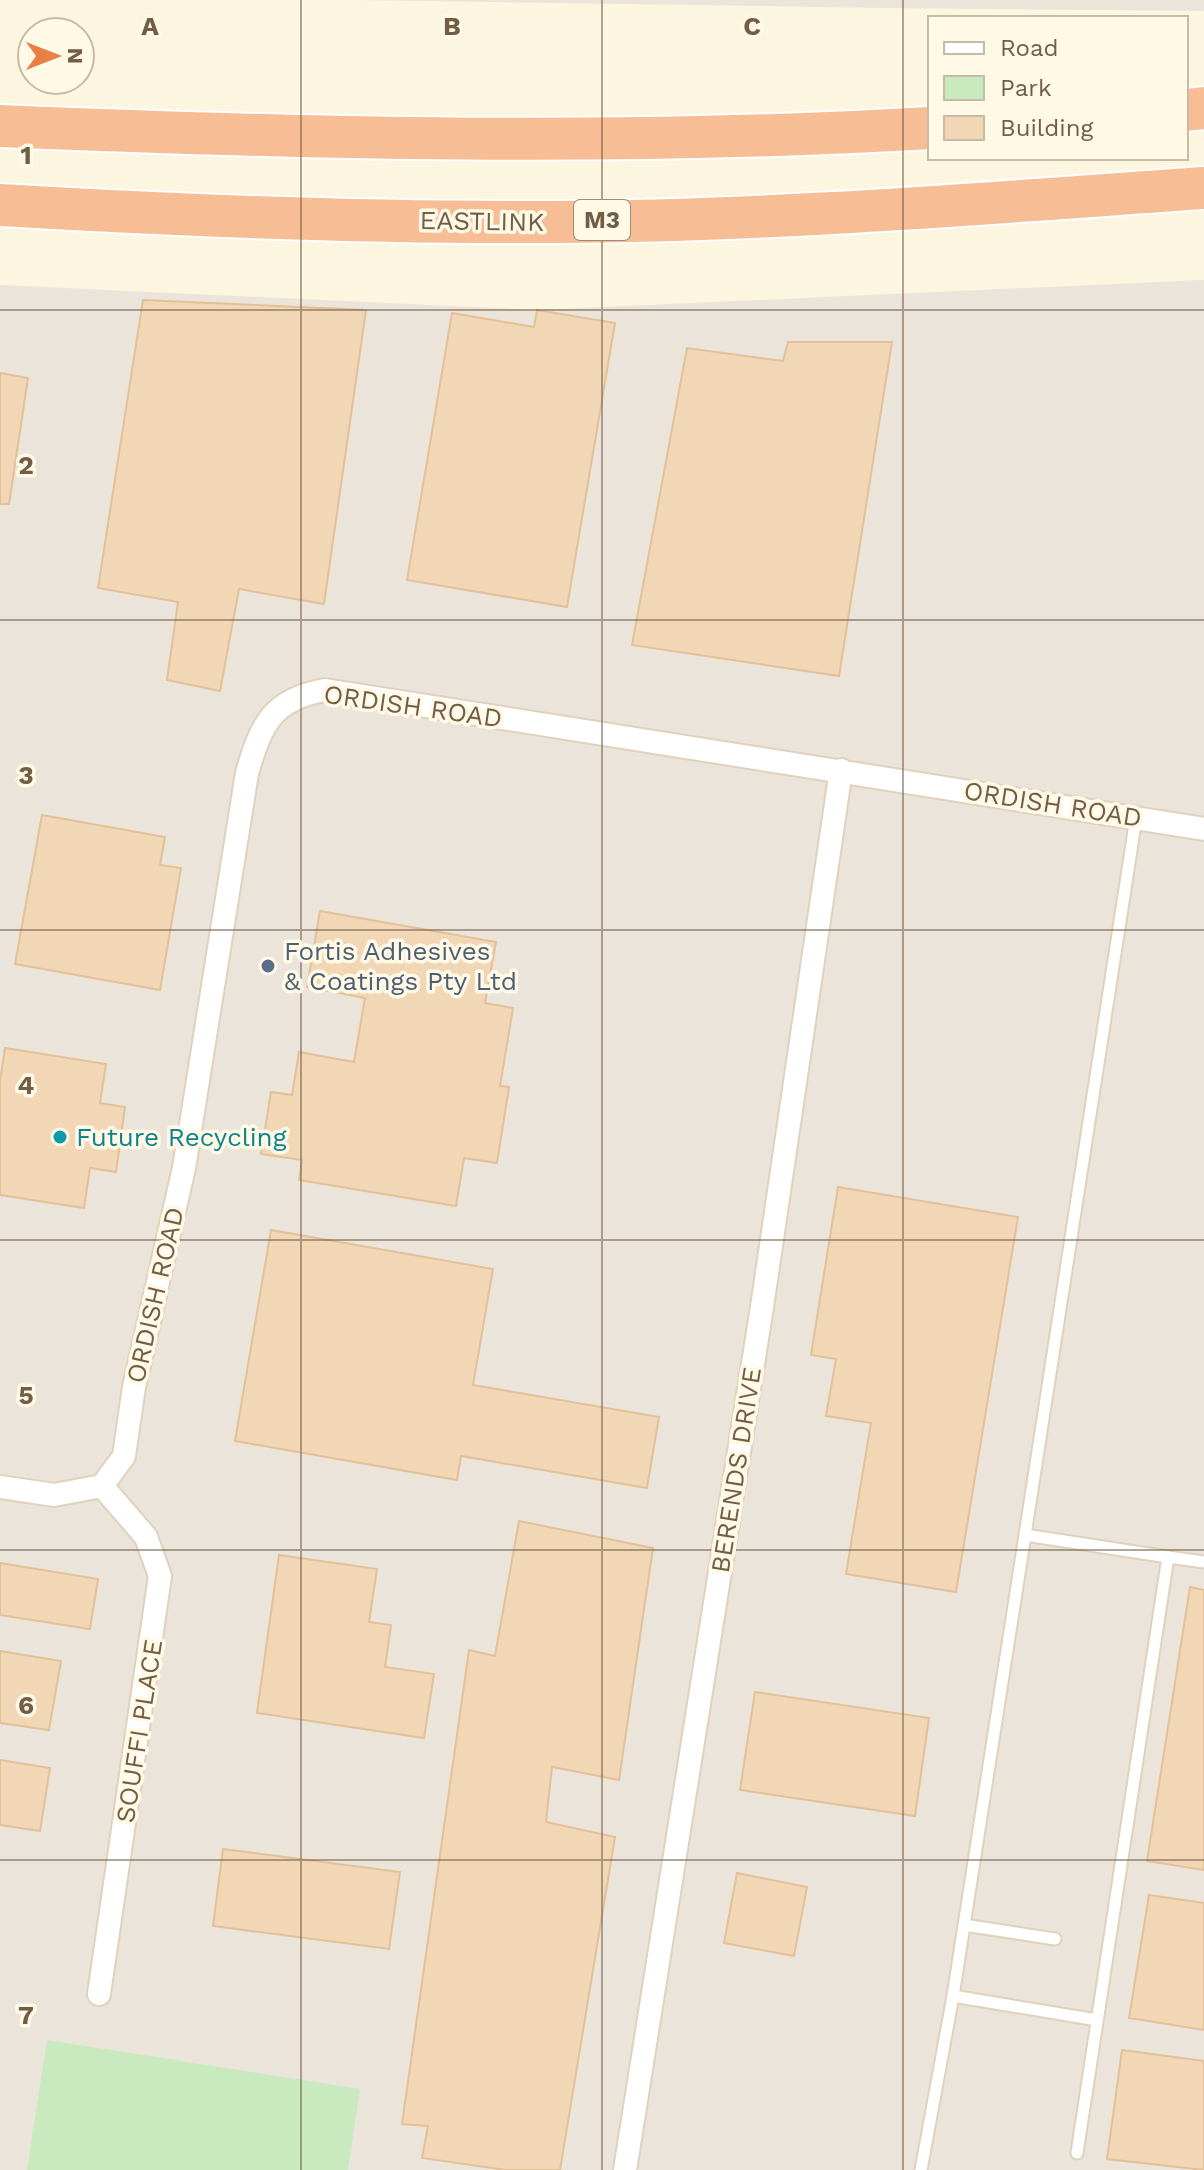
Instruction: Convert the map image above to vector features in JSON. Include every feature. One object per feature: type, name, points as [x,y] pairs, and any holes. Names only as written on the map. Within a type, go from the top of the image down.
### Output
[{"type":"highway","points":[[0,126],[362,139],[548,141],[763,138],[928,128]]},
{"type":"highway","name":"EASTLINK","points":[[0,205],[351,219],[558,222],[900,211],[1204,188]]},
{"type":"street","name":"ORDISH ROAD","points":[[102,1486],[124,1456],[134,1387],[184,1168],[247,773],[258,737],[274,711],[298,694],[325,690],[1204,829]]},
{"type":"street","name":"BERENDS DRIVE","points":[[625,2170],[759,1322],[841,770]]},
{"type":"street","points":[[0,1487],[54,1495],[102,1486]]},
{"type":"street","name":"SOUFFI PLACE","points":[[99,1994],[160,1576],[146,1537],[102,1486]]},
{"type":"lane","points":[[921,2170],[953,1996],[1136,818]]},
{"type":"lane","points":[[1025,1535],[1204,1562]]},
{"type":"lane","points":[[1077,2153],[1168,1557]]},
{"type":"lane","points":[[964,1925],[1055,1939]]},
{"type":"lane","points":[[953,1996],[1097,2020]]},
{"type":"shaded area","points":[[357,0],[1204,0],[1204,11],[891,8]]},
{"type":"shaded area","points":[[1204,280],[1204,2170],[0,2170],[0,285],[537,310]]},
{"type":"green space","points":[[47,2040],[360,2089],[348,2170],[27,2170]]},
{"type":"building","points":[[143,300],[366,310],[324,604],[239,589],[220,691],[167,680],[178,602],[98,588]]},
{"type":"building","points":[[537,310],[615,323],[567,607],[407,580],[452,313],[534,327]]},
{"type":"building","points":[[788,342],[892,342],[839,676],[632,645],[687,348],[783,361]]},
{"type":"building","points":[[0,373],[28,378],[9,504],[0,504]]},
{"type":"building","points":[[42,815],[165,837],[160,865],[181,868],[160,990],[15,964]]},
{"type":"building","points":[[320,911],[496,942],[485,1003],[513,1008],[500,1086],[509,1087],[497,1163],[464,1158],[456,1206],[299,1180],[302,1160],[261,1154],[271,1092],[292,1095],[299,1052],[354,1062],[365,998],[307,987]]},
{"type":"building","name":"Future Recycling","points":[[5,1048],[106,1064],[100,1103],[125,1107],[116,1172],[90,1168],[84,1208],[0,1195],[0,1081]]},
{"type":"building","points":[[838,1187],[1018,1217],[956,1592],[846,1574],[871,1423],[826,1416],[836,1359],[811,1355]]},
{"type":"building","points":[[271,1230],[493,1269],[473,1385],[659,1417],[647,1488],[461,1456],[457,1480],[235,1441]]},
{"type":"building","points":[[519,1521],[653,1548],[619,1780],[552,1767],[546,1822],[615,1837],[560,2170],[506,2170],[422,2158],[428,2126],[402,2124],[469,1650],[495,1656]]},
{"type":"building","points":[[279,1555],[377,1569],[369,1622],[391,1625],[385,1667],[434,1674],[424,1738],[257,1713]]},
{"type":"building","points":[[0,1563],[98,1579],[90,1629],[0,1615]]},
{"type":"building","points":[[1190,1587],[1204,1590],[1204,1870],[1147,1861]]},
{"type":"building","points":[[0,1651],[61,1661],[49,1730],[0,1723]]},
{"type":"building","points":[[755,1692],[929,1718],[915,1816],[740,1790]]},
{"type":"building","points":[[0,1760],[50,1768],[40,1831],[0,1825]]},
{"type":"building","points":[[223,1849],[400,1872],[389,1949],[213,1926]]},
{"type":"building","points":[[737,1873],[807,1887],[794,1956],[724,1943]]},
{"type":"building","points":[[1149,1895],[1204,1903],[1204,2030],[1129,2018]]},
{"type":"building","points":[[1122,2050],[1204,2061],[1204,2170],[1107,2159]]},
{"type":"place","name":"Fortis Adhesives & Coatings Pty Ltd","points":[[268,966]]},
{"type":"place","name":"Future Recycling","points":[[60,1137]]}]
